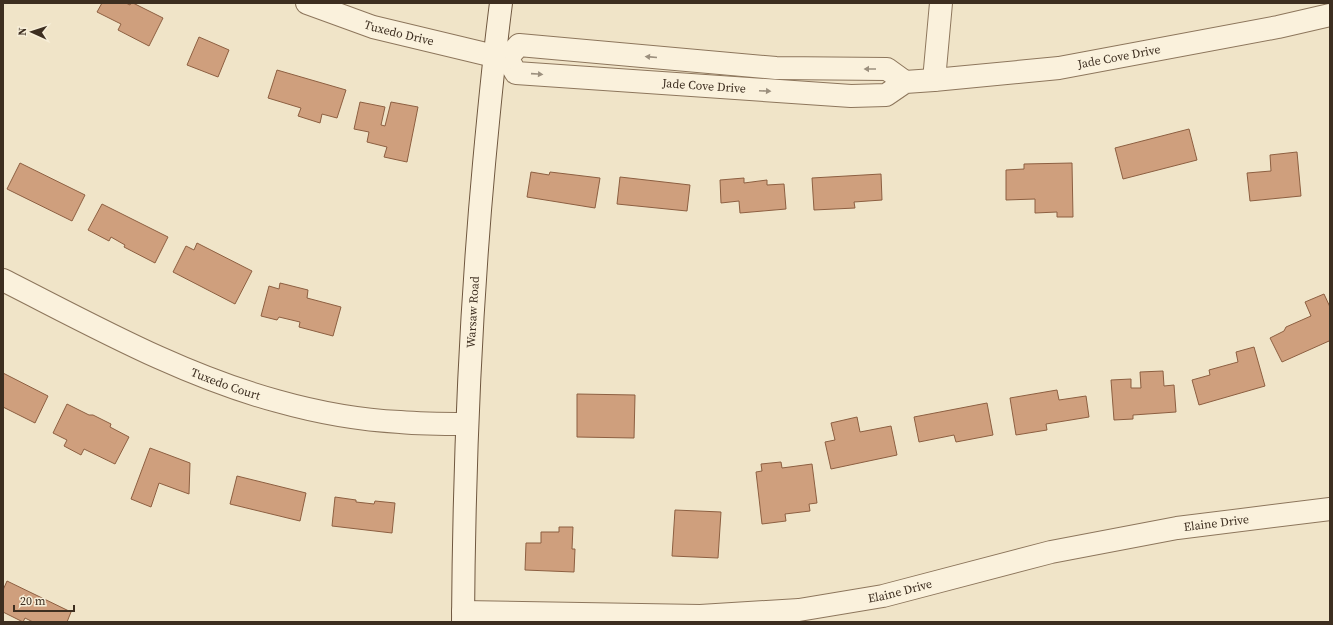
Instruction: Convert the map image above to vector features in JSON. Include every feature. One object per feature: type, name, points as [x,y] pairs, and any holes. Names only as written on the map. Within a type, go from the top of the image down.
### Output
[{"type":"street","name":"Tuxedo Drive","points":[[307,3],[373,27],[500,57]]},
{"type":"street","name":"Warsaw Road","points":[[463,617],[467,424],[477,244],[500,57],[501,3]]},
{"type":"street","points":[[934,80],[941,3]]},
{"type":"street","name":"Jade Cove Drive","points":[[905,82],[887,69],[776,68],[519,45],[500,57],[516,73],[851,96],[886,95],[905,82],[1059,68],[1278,27],[1330,15]]},
{"type":"street","points":[[712,87],[715,63]]},
{"type":"street","points":[[797,92],[798,68]]},
{"type":"street","name":"Tuxedo Court","points":[[3,280],[154,356],[218,383],[278,402],[337,414],[399,422],[467,424]]},
{"type":"street","name":"Elaine Drive","points":[[463,617],[700,616],[799,610],[883,596],[1051,552],[1169,530],[1330,509]]},
{"type":"building","points":[[102,3],[126,3],[130,5],[133,3],[163,18],[149,46],[118,30],[121,24],[97,12]]},
{"type":"building","points":[[199,37],[229,50],[218,77],[187,65]]},
{"type":"building","points":[[277,70],[346,90],[337,118],[322,114],[320,123],[298,116],[301,108],[268,98]]},
{"type":"building","points":[[360,102],[385,107],[381,125],[385,126],[391,102],[418,107],[407,162],[384,157],[387,147],[367,142],[369,132],[354,129]]},
{"type":"building","points":[[1189,129],[1197,160],[1123,179],[1115,148]]},
{"type":"building","points":[[1297,152],[1301,196],[1250,201],[1247,173],[1271,171],[1270,155]]},
{"type":"building","points":[[20,163],[85,195],[72,221],[7,189]]},
{"type":"building","points":[[1072,163],[1073,217],[1057,217],[1057,212],[1035,213],[1035,199],[1006,200],[1006,170],[1024,169],[1024,164]]},
{"type":"building","points":[[531,172],[549,175],[550,172],[600,178],[595,208],[527,197]]},
{"type":"building","points":[[881,174],[882,200],[854,202],[855,208],[814,210],[812,178]]},
{"type":"building","points":[[620,177],[690,185],[687,211],[617,204]]},
{"type":"building","points":[[744,178],[744,183],[767,180],[767,185],[784,184],[786,209],[740,213],[739,201],[721,203],[720,180]]},
{"type":"building","points":[[102,204],[168,237],[155,263],[124,247],[125,245],[111,237],[109,241],[88,230]]},
{"type":"building","points":[[197,243],[252,271],[235,304],[173,272],[186,246],[194,250]]},
{"type":"building","points":[[280,283],[308,290],[307,298],[341,307],[333,336],[299,327],[300,322],[279,317],[277,320],[261,316],[269,286],[279,289]]},
{"type":"building","points":[[1324,294],[1330,307],[1330,343],[1329,341],[1282,362],[1270,338],[1284,331],[1286,327],[1311,316],[1305,302]]},
{"type":"building","points":[[1254,347],[1265,386],[1199,405],[1192,380],[1210,375],[1209,370],[1238,362],[1236,352]]},
{"type":"building","points":[[1163,371],[1164,386],[1174,385],[1176,412],[1133,415],[1133,419],[1114,420],[1111,380],[1131,379],[1131,388],[1141,388],[1140,372]]},
{"type":"building","points":[[3,373],[48,396],[35,423],[3,407]]},
{"type":"building","points":[[1057,390],[1059,400],[1086,396],[1089,417],[1046,424],[1047,430],[1016,435],[1010,398]]},
{"type":"building","points":[[577,394],[635,395],[634,438],[577,437]]},
{"type":"building","points":[[987,403],[993,435],[956,442],[954,435],[919,442],[914,417]]},
{"type":"building","points":[[67,404],[111,424],[110,427],[129,437],[115,464],[84,449],[81,455],[64,446],[67,440],[53,433]]},
{"type":"building","points":[[857,417],[860,432],[891,426],[897,455],[831,469],[825,442],[835,440],[831,423]]},
{"type":"building","points":[[150,448],[190,463],[189,494],[159,483],[151,507],[131,499]]},
{"type":"building","points":[[781,462],[782,468],[812,464],[817,503],[809,504],[810,511],[785,514],[786,521],[762,524],[756,472],[762,471],[761,464]]},
{"type":"building","points":[[237,476],[306,493],[300,521],[230,504]]},
{"type":"building","points":[[335,497],[356,500],[356,502],[374,504],[375,501],[395,503],[392,533],[332,526]]},
{"type":"building","points":[[675,510],[721,512],[718,558],[672,556]]},
{"type":"building","points":[[559,527],[573,527],[572,549],[575,549],[574,572],[525,570],[526,543],[541,543],[541,532],[559,532]]},
{"type":"building","points":[[7,581],[71,612],[67,622],[33,622],[25,618],[23,622],[3,612],[3,590]]}]
